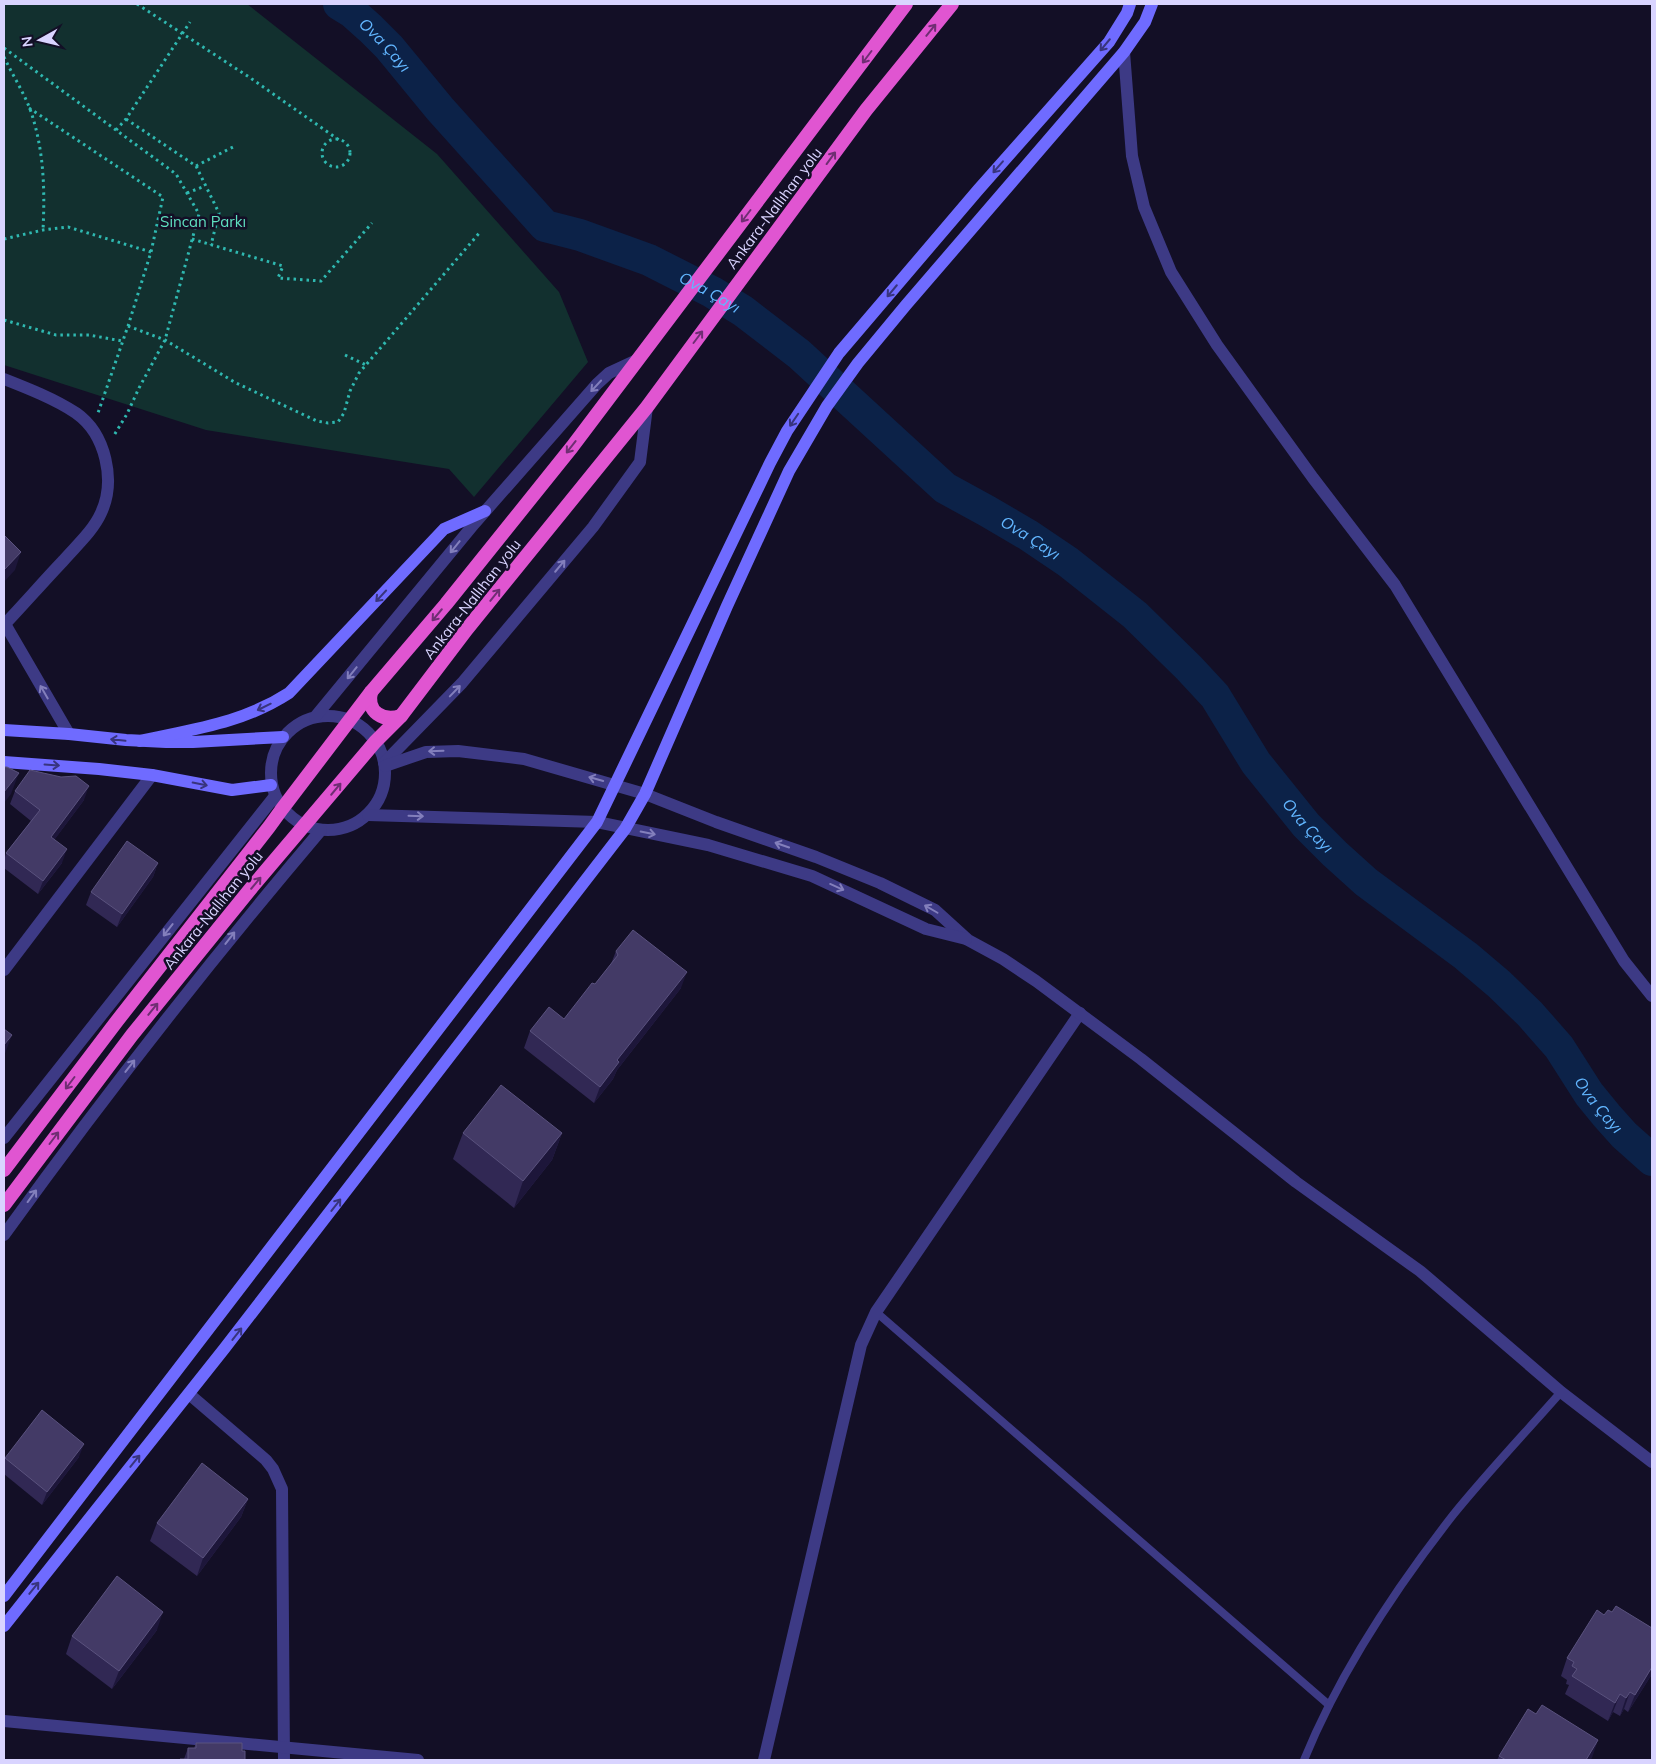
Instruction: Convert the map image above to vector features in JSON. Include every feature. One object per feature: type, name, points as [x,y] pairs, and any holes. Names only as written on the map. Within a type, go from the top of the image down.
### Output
[{"type":"highway","name":"Ankara-Nallıhan yolu","points":[[4,1170],[117,1020],[258,842],[276,797],[351,720],[371,692],[446,604],[524,507],[906,4]]},
{"type":"highway","name":"Ankara-Nallıhan yolu","points":[[4,1204],[132,1035],[252,887],[376,742],[401,716],[473,622],[647,407],[866,110],[952,4]]},
{"type":"highway","points":[[371,692],[370,698],[373,708],[380,716],[393,719],[401,716]]},
{"type":"main road","points":[[4,1596],[597,822],[787,431],[839,353],[984,182],[1109,42],[1127,13],[1130,4]]},
{"type":"main road","points":[[4,1626],[189,1394],[625,829],[644,794],[781,487],[806,439],[827,406],[858,363],[906,304],[1124,52],[1145,22],[1152,4]]},
{"type":"main road","points":[[140,741],[231,721],[270,705],[289,693],[444,529],[485,511]]},
{"type":"main road","points":[[4,730],[140,741],[193,742],[283,737]]},
{"type":"main road","points":[[4,762],[152,775],[276,797]]},
{"type":"street","points":[[1124,52],[1132,156],[1144,207],[1171,272],[1217,345],[1313,478],[1395,585],[1624,961],[1652,996]]},
{"type":"street","points":[[315,717],[485,511],[597,384],[609,373],[640,356]]},
{"type":"street","points":[[4,379],[31,390],[76,414],[100,442],[108,468],[108,490],[101,513],[84,538],[4,624],[69,734]]},
{"type":"street","points":[[384,764],[462,683],[593,526],[640,462],[647,407]]},
{"type":"street","points":[[336,716],[364,728],[377,744],[384,764],[385,776],[380,797],[368,815],[340,830],[321,830],[302,825],[291,817],[281,808],[276,797],[270,772],[276,748],[283,737],[303,721],[315,717],[336,716]]},
{"type":"street","points":[[384,764],[426,752],[458,751],[524,759],[615,784],[816,857],[880,883],[935,910],[968,940],[1003,959],[1080,1013],[1296,1182],[1420,1271],[1561,1392],[1652,1462]]},
{"type":"street","points":[[4,970],[152,775]]},
{"type":"street","points":[[4,1138],[276,797]]},
{"type":"street","points":[[368,815],[597,822],[708,845],[812,876],[926,930],[968,940]]},
{"type":"street","points":[[4,1235],[71,1142],[243,922],[321,830]]},
{"type":"street","points":[[764,1760],[861,1345],[876,1312],[1080,1013]]},
{"type":"street","points":[[189,1394],[266,1460],[273,1469],[282,1489],[284,1754]]},
{"type":"street","points":[[4,1722],[284,1754],[418,1760]]},
{"type":"lane","points":[[876,1312],[1329,1705]]},
{"type":"lane","points":[[1304,1760],[1329,1705],[1381,1618],[1429,1548],[1454,1514],[1561,1392]]},
{"type":"path","points":[[137,4],[343,141],[349,148],[350,157],[345,165],[336,168],[324,161],[323,157],[324,148],[330,141],[339,140]]},
{"type":"path","points":[[116,130],[126,119],[190,22]]},
{"type":"path","points":[[4,48],[176,174],[199,214],[165,340],[127,414],[103,453]]},
{"type":"path","points":[[4,57],[29,108],[43,163],[43,230]]},
{"type":"path","points":[[29,108],[163,197],[151,252],[92,431]]},
{"type":"path","points":[[126,119],[196,166],[219,213],[211,244]]},
{"type":"path","points":[[196,166],[233,147]]},
{"type":"path","points":[[187,193],[205,186]]},
{"type":"path","points":[[192,239],[283,266],[278,278],[321,281],[372,223]]},
{"type":"path","points":[[4,238],[68,227],[151,252]]},
{"type":"path","points":[[128,326],[165,340],[236,383],[317,421],[338,422],[344,413],[350,391],[359,373],[481,231]]},
{"type":"path","points":[[4,320],[56,335],[89,335],[122,341]]},
{"type":"path","points":[[346,355],[366,365]]},
{"type":"green space","name":"Sincan Parkı","points":[[4,4],[247,4],[437,154],[559,292],[588,362],[474,497],[449,469],[206,430],[4,365]]},
{"type":"building","points":[[4,535],[21,552],[4,570]]},
{"type":"building","points":[[4,767],[19,773],[4,792]]},
{"type":"building","points":[[30,770],[61,777],[76,776],[89,786],[51,837],[67,849],[43,881],[6,853],[40,810],[15,791]]},
{"type":"building","points":[[127,841],[158,863],[122,914],[91,892]]},
{"type":"building","points":[[633,930],[687,972],[617,1060],[619,1062],[600,1087],[530,1031],[549,1007],[564,1019],[592,983],[595,984],[618,955],[616,951]]},
{"type":"building","points":[[4,1029],[12,1035],[4,1045]]},
{"type":"building","points":[[501,1085],[562,1133],[523,1181],[463,1133]]},
{"type":"building","points":[[42,1410],[84,1444],[47,1492],[5,1458]]},
{"type":"building","points":[[202,1463],[248,1499],[203,1558],[157,1523]]},
{"type":"building","points":[[117,1576],[163,1612],[119,1671],[72,1636]]},
{"type":"building","points":[[1616,1606],[1652,1628],[1652,1667],[1635,1695],[1630,1692],[1626,1698],[1620,1694],[1615,1703],[1572,1676],[1577,1669],[1572,1666],[1574,1662],[1567,1658],[1597,1610],[1604,1615],[1608,1610],[1612,1612]]},
{"type":"building","points":[[1542,1705],[1598,1740],[1586,1760],[1506,1760],[1499,1756],[1528,1709],[1536,1714]]},
{"type":"building","points":[[196,1743],[242,1743],[242,1751],[245,1751],[245,1760],[181,1760],[188,1759],[188,1748],[196,1748]]},
{"type":"waterway","name":"Ova Çayı","points":[[339,4],[352,12],[389,47],[440,109],[545,226],[580,235],[649,260],[712,292],[743,311],[799,354],[945,488],[1028,535],[1068,562],[1135,615],[1215,696],[1256,763],[1306,825],[1366,882],[1466,956],[1530,1014],[1559,1047],[1589,1094],[1607,1116],[1624,1135],[1652,1160]]}]
